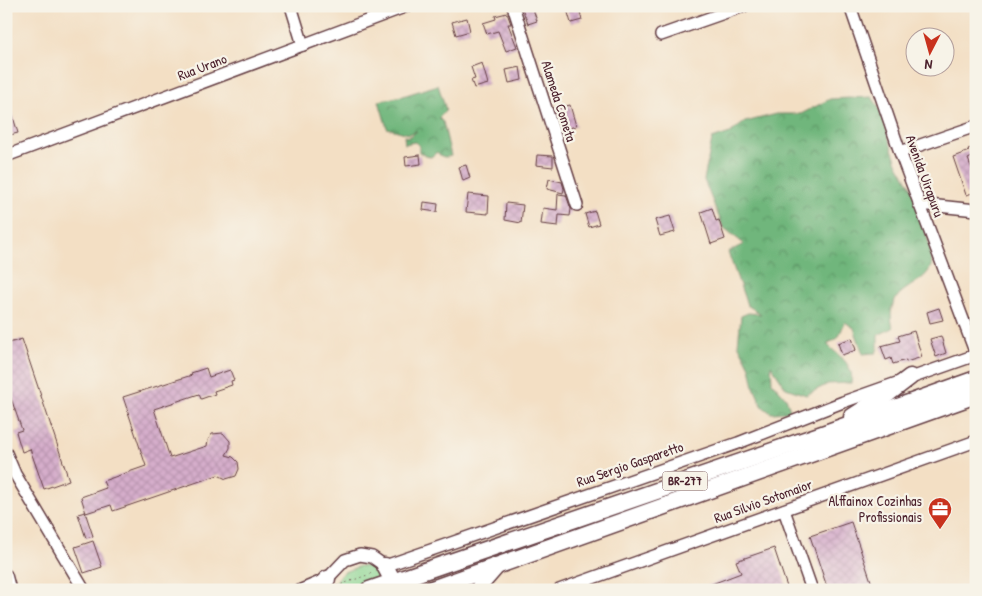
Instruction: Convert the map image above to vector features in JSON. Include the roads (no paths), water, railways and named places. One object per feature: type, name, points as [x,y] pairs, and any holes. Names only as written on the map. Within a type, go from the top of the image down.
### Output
[{"type":"highway","points":[[826,434],[889,394],[910,377]]},
{"type":"highway","name":"BR-277","points":[[369,590],[393,585],[826,434],[976,379]]},
{"type":"highway","name":"BR-277","points":[[429,590],[976,395]]},
{"type":"highway","points":[[386,566],[393,585]]},
{"type":"highway","points":[[479,590],[497,566]]},
{"type":"street","points":[[291,6],[303,45]]},
{"type":"street","name":"Rua Urano","points":[[6,156],[303,45],[381,10],[407,6]]},
{"type":"street","name":"Alameda Cometa","points":[[513,6],[577,205]]},
{"type":"street","points":[[661,36],[744,6]]},
{"type":"street","name":"Avenida Uirapuru","points":[[850,6],[900,152],[976,354]]},
{"type":"street","points":[[900,152],[976,126]]},
{"type":"street","points":[[919,204],[976,210]]},
{"type":"street","name":"Rua Sergio Gasparetto","points":[[386,566],[738,443],[910,377],[976,354]]},
{"type":"street","name":"Rua Silvio Sotomaior","points":[[560,590],[976,441]]},
{"type":"street","points":[[6,453],[10,476],[84,590]]},
{"type":"street","points":[[784,510],[812,590]]},
{"type":"street","points":[[302,590],[322,584],[344,560],[360,555],[372,557],[386,566]]},
{"type":"street","points":[[6,575],[10,590]]},
{"type":"place","name":"Alffainox Cozinhas Profissionais","points":[[940,530]]}]
